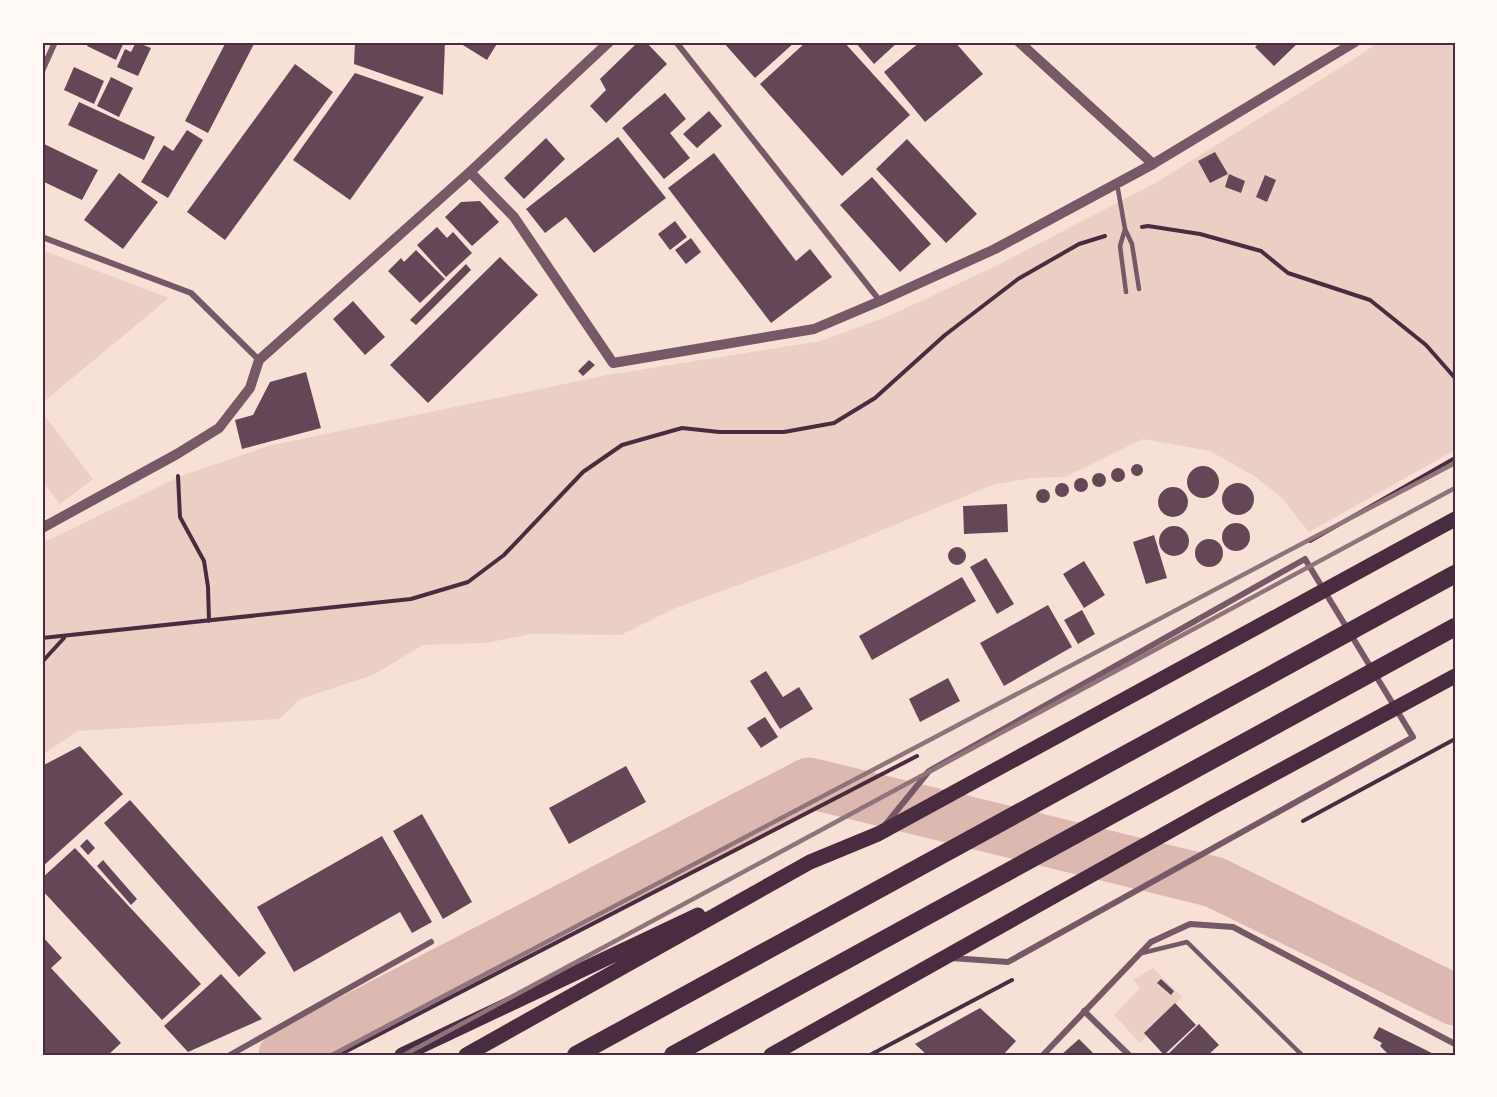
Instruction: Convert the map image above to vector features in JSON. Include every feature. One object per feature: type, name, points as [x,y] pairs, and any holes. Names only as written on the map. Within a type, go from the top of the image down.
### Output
[{"type":"highway","points":[[576,1055],[1455,574]]},
{"type":"highway","points":[[673,1055],[1455,627]]},
{"type":"main road","points":[[402,1055],[810,862],[878,834],[1455,519]]},
{"type":"main road","points":[[771,1055],[1211,808],[1455,676]]},
{"type":"main road","points":[[466,1055],[810,862]]},
{"type":"street","points":[[42,528],[177,454],[219,428],[250,388],[259,360],[470,172],[609,42]]},
{"type":"street","points":[[676,42],[880,301]]},
{"type":"street","points":[[1018,42],[1153,164]]},
{"type":"street","points":[[470,172],[514,217],[614,363],[814,329],[880,301],[995,249],[1117,184],[1355,42]]},
{"type":"street","points":[[42,71],[52,43]]},
{"type":"street","points":[[42,237],[191,293],[259,360]]},
{"type":"street","points":[[878,834],[929,771],[1305,559],[1413,737],[1008,962],[946,957]]},
{"type":"street","points":[[1043,1055],[1151,942],[1190,924],[1233,927],[1455,1044]]},
{"type":"street","points":[[230,1055],[431,942]]},
{"type":"street","points":[[1084,1011],[1129,1055]]},
{"type":"lane","points":[[1117,184],[1125,230],[1132,244],[1139,289]]},
{"type":"lane","points":[[1125,230],[1120,246],[1126,292]]},
{"type":"lane","points":[[1139,954],[1187,942],[1302,1055]]},
{"type":"path","points":[[42,638],[411,599],[468,582],[504,555],[583,472],[622,445],[682,428],[719,432],[784,432],[834,423],[875,398],[945,335],[1018,279],[1079,244],[1125,230],[1148,226],[1189,233],[1261,251],[1288,273],[1370,300],[1426,345],[1455,378]]},
{"type":"path","points":[[177,454],[180,517],[204,561],[208,586],[209,621]]},
{"type":"path","points":[[1301,543],[1310,541],[1455,458]]},
{"type":"path","points":[[42,662],[64,637]]},
{"type":"path","points":[[339,1055],[926,751]]},
{"type":"shaded area","points":[[1377,42],[1455,42],[1455,450],[1309,532],[1281,497],[1254,476],[1210,451],[1143,439],[1065,477],[1031,478],[992,485],[839,548],[673,609],[621,635],[531,634],[486,643],[423,645],[373,675],[300,699],[279,719],[78,731],[42,755],[42,543],[181,476],[268,446],[607,375],[821,341],[891,315],[998,265],[1157,182],[1365,52]]},
{"type":"shaded area","points":[[42,250],[169,298],[42,403]]},
{"type":"shaded area","points":[[42,412],[93,479],[60,504],[42,481]]},
{"type":"shaded area","points":[[1153,968],[1182,997],[1140,1043],[1114,1015],[1140,988],[1133,980]]},
{"type":"building","points":[[89,42],[124,42],[116,60],[87,46]]},
{"type":"building","points":[[136,42],[151,48],[138,76],[117,67],[125,49],[131,52]]},
{"type":"building","points":[[226,42],[255,42],[208,133],[185,121]]},
{"type":"building","points":[[355,42],[445,42],[443,95],[354,64]]},
{"type":"building","points":[[458,42],[498,42],[487,60]]},
{"type":"building","points":[[638,42],[646,42],[667,64],[606,123],[590,106],[606,90],[600,79]]},
{"type":"building","points":[[723,42],[795,42],[755,78]]},
{"type":"building","points":[[806,42],[844,42],[910,115],[842,176],[760,84]]},
{"type":"building","points":[[855,42],[898,42],[874,64]]},
{"type":"building","points":[[920,42],[955,42],[983,74],[925,122],[884,72]]},
{"type":"building","points":[[1260,42],[1299,42],[1274,66],[1255,47]]},
{"type":"building","points":[[295,64],[333,92],[225,240],[187,212]]},
{"type":"building","points":[[74,67],[104,81],[94,104],[64,90]]},
{"type":"building","points":[[355,73],[424,97],[350,200],[293,160]]},
{"type":"building","points":[[111,77],[133,88],[119,117],[97,106]]},
{"type":"building","points":[[665,93],[686,119],[670,133],[690,158],[664,179],[622,128]]},
{"type":"building","points":[[79,102],[155,137],[144,160],[68,125]]},
{"type":"building","points":[[709,111],[722,126],[697,148],[683,134]]},
{"type":"building","points":[[187,130],[203,140],[168,198],[141,182],[164,145],[173,151]]},
{"type":"building","points":[[618,137],[666,198],[594,253],[566,217],[545,233],[526,209]]},
{"type":"building","points":[[546,138],[565,159],[524,199],[504,178]]},
{"type":"building","points":[[907,139],[977,214],[946,243],[876,169]]},
{"type":"building","points":[[42,143],[98,170],[82,200],[42,181]]},
{"type":"building","points":[[1215,152],[1228,174],[1210,183],[1198,161]]},
{"type":"building","points":[[714,153],[796,261],[810,249],[832,277],[771,323],[668,188]]},
{"type":"building","points":[[119,173],[158,202],[123,249],[84,220]]},
{"type":"building","points":[[1229,174],[1245,181],[1241,193],[1225,187]]},
{"type":"building","points":[[1265,175],[1276,180],[1267,202],[1256,197]]},
{"type":"building","points":[[872,177],[931,244],[900,272],[840,205]]},
{"type":"building","points":[[480,201],[499,222],[472,246],[445,217],[461,202]]},
{"type":"building","points":[[675,221],[687,237],[670,250],[658,234]]},
{"type":"building","points":[[437,227],[447,238],[453,232],[472,253],[446,277],[417,245]]},
{"type":"building","points":[[691,238],[701,252],[686,264],[675,250]]},
{"type":"building","points":[[416,250],[445,279],[420,303],[388,271],[401,258],[404,262]]},
{"type":"building","points":[[500,257],[538,295],[428,403],[390,365]]},
{"type":"building","points":[[466,264],[471,270],[416,325],[410,320]]},
{"type":"building","points":[[353,301],[385,337],[365,355],[333,319]]},
{"type":"building","points":[[589,360],[595,365],[583,376],[578,371]]},
{"type":"building","points":[[306,372],[321,428],[242,449],[235,420],[253,415],[270,382]]},
{"type":"building","points":[[1139,464],[1142,465],[1142,475],[1135,476],[1132,475],[1131,468],[1132,465]]},
{"type":"building","points":[[1203,466],[1215,470],[1219,482],[1215,494],[1203,498],[1191,494],[1187,482],[1191,470]]},
{"type":"building","points":[[1118,468],[1123,470],[1125,475],[1123,480],[1118,482],[1113,480],[1111,475],[1113,470]]},
{"type":"building","points":[[1099,473],[1104,475],[1106,480],[1104,485],[1099,487],[1094,485],[1092,480],[1094,475]]},
{"type":"building","points":[[1081,478],[1086,480],[1088,485],[1086,490],[1081,492],[1076,490],[1074,485],[1076,480]]},
{"type":"building","points":[[1062,483],[1067,485],[1069,490],[1067,495],[1062,497],[1057,495],[1055,490],[1057,485]]},
{"type":"building","points":[[1238,483],[1249,488],[1254,499],[1249,510],[1238,515],[1227,510],[1222,499],[1227,488]]},
{"type":"building","points":[[1173,487],[1184,491],[1188,502],[1184,513],[1173,517],[1162,513],[1158,502],[1162,491]]},
{"type":"building","points":[[1040,489],[1046,489],[1050,496],[1046,503],[1040,503],[1036,499],[1036,493]]},
{"type":"building","points":[[1007,504],[1008,532],[964,534],[963,506]]},
{"type":"building","points":[[1236,523],[1246,527],[1250,537],[1246,547],[1236,551],[1226,547],[1222,537],[1226,527]]},
{"type":"building","points":[[1174,526],[1185,530],[1189,541],[1185,552],[1174,556],[1163,552],[1159,541],[1163,530]]},
{"type":"building","points":[[1154,535],[1167,578],[1146,584],[1133,542]]},
{"type":"building","points":[[1209,539],[1219,543],[1223,553],[1219,563],[1209,567],[1199,563],[1195,553],[1199,543]]},
{"type":"building","points":[[957,547],[963,550],[966,556],[963,562],[957,565],[951,562],[948,556],[951,550]]},
{"type":"building","points":[[986,558],[1014,604],[997,614],[970,567]]},
{"type":"building","points":[[1084,561],[1105,595],[1084,608],[1063,574]]},
{"type":"building","points":[[962,577],[976,601],[872,660],[859,636]]},
{"type":"building","points":[[1048,605],[1072,647],[1004,686],[980,643]]},
{"type":"building","points":[[1082,610],[1095,634],[1078,644],[1064,620]]},
{"type":"building","points":[[766,671],[783,697],[799,687],[813,709],[780,729],[750,681]]},
{"type":"building","points":[[948,678],[960,701],[920,722],[909,699]]},
{"type":"building","points":[[765,717],[778,737],[761,748],[747,728]]},
{"type":"building","points":[[80,746],[123,794],[42,867],[42,766]]},
{"type":"building","points":[[626,766],[646,802],[569,844],[549,808]]},
{"type":"building","points":[[130,800],[266,953],[239,977],[104,823]]},
{"type":"building","points":[[422,814],[472,902],[443,919],[393,831]]},
{"type":"building","points":[[382,836],[432,922],[412,933],[400,912],[294,972],[257,907]]},
{"type":"building","points":[[87,839],[95,848],[88,855],[80,846]]},
{"type":"building","points":[[75,848],[201,984],[162,1020],[42,890],[42,878]]},
{"type":"building","points":[[103,860],[137,899],[131,905],[97,866]]},
{"type":"building","points":[[42,936],[62,958],[51,968],[121,1043],[108,1055],[42,1055]]},
{"type":"building","points":[[221,974],[262,1019],[188,1052],[164,1026]]},
{"type":"building","points":[[1161,979],[1174,991],[1171,995],[1157,983]]},
{"type":"building","points":[[1175,1003],[1196,1025],[1164,1055],[1144,1033]]},
{"type":"building","points":[[980,1008],[1016,1041],[1003,1055],[927,1055],[915,1044]]},
{"type":"building","points":[[1199,1024],[1219,1045],[1208,1055],[1168,1054]]},
{"type":"building","points":[[1379,1027],[1436,1055],[1389,1055],[1380,1046],[1382,1043],[1373,1038]]},
{"type":"building","points":[[1079,1039],[1095,1055],[1061,1055]]},
{"type":"waterway","points":[[284,1055],[809,783],[1214,882],[1455,1000]]},
{"type":"railway","points":[[332,1055],[1455,463]]},
{"type":"railway","points":[[404,1055],[1455,488]]}]
